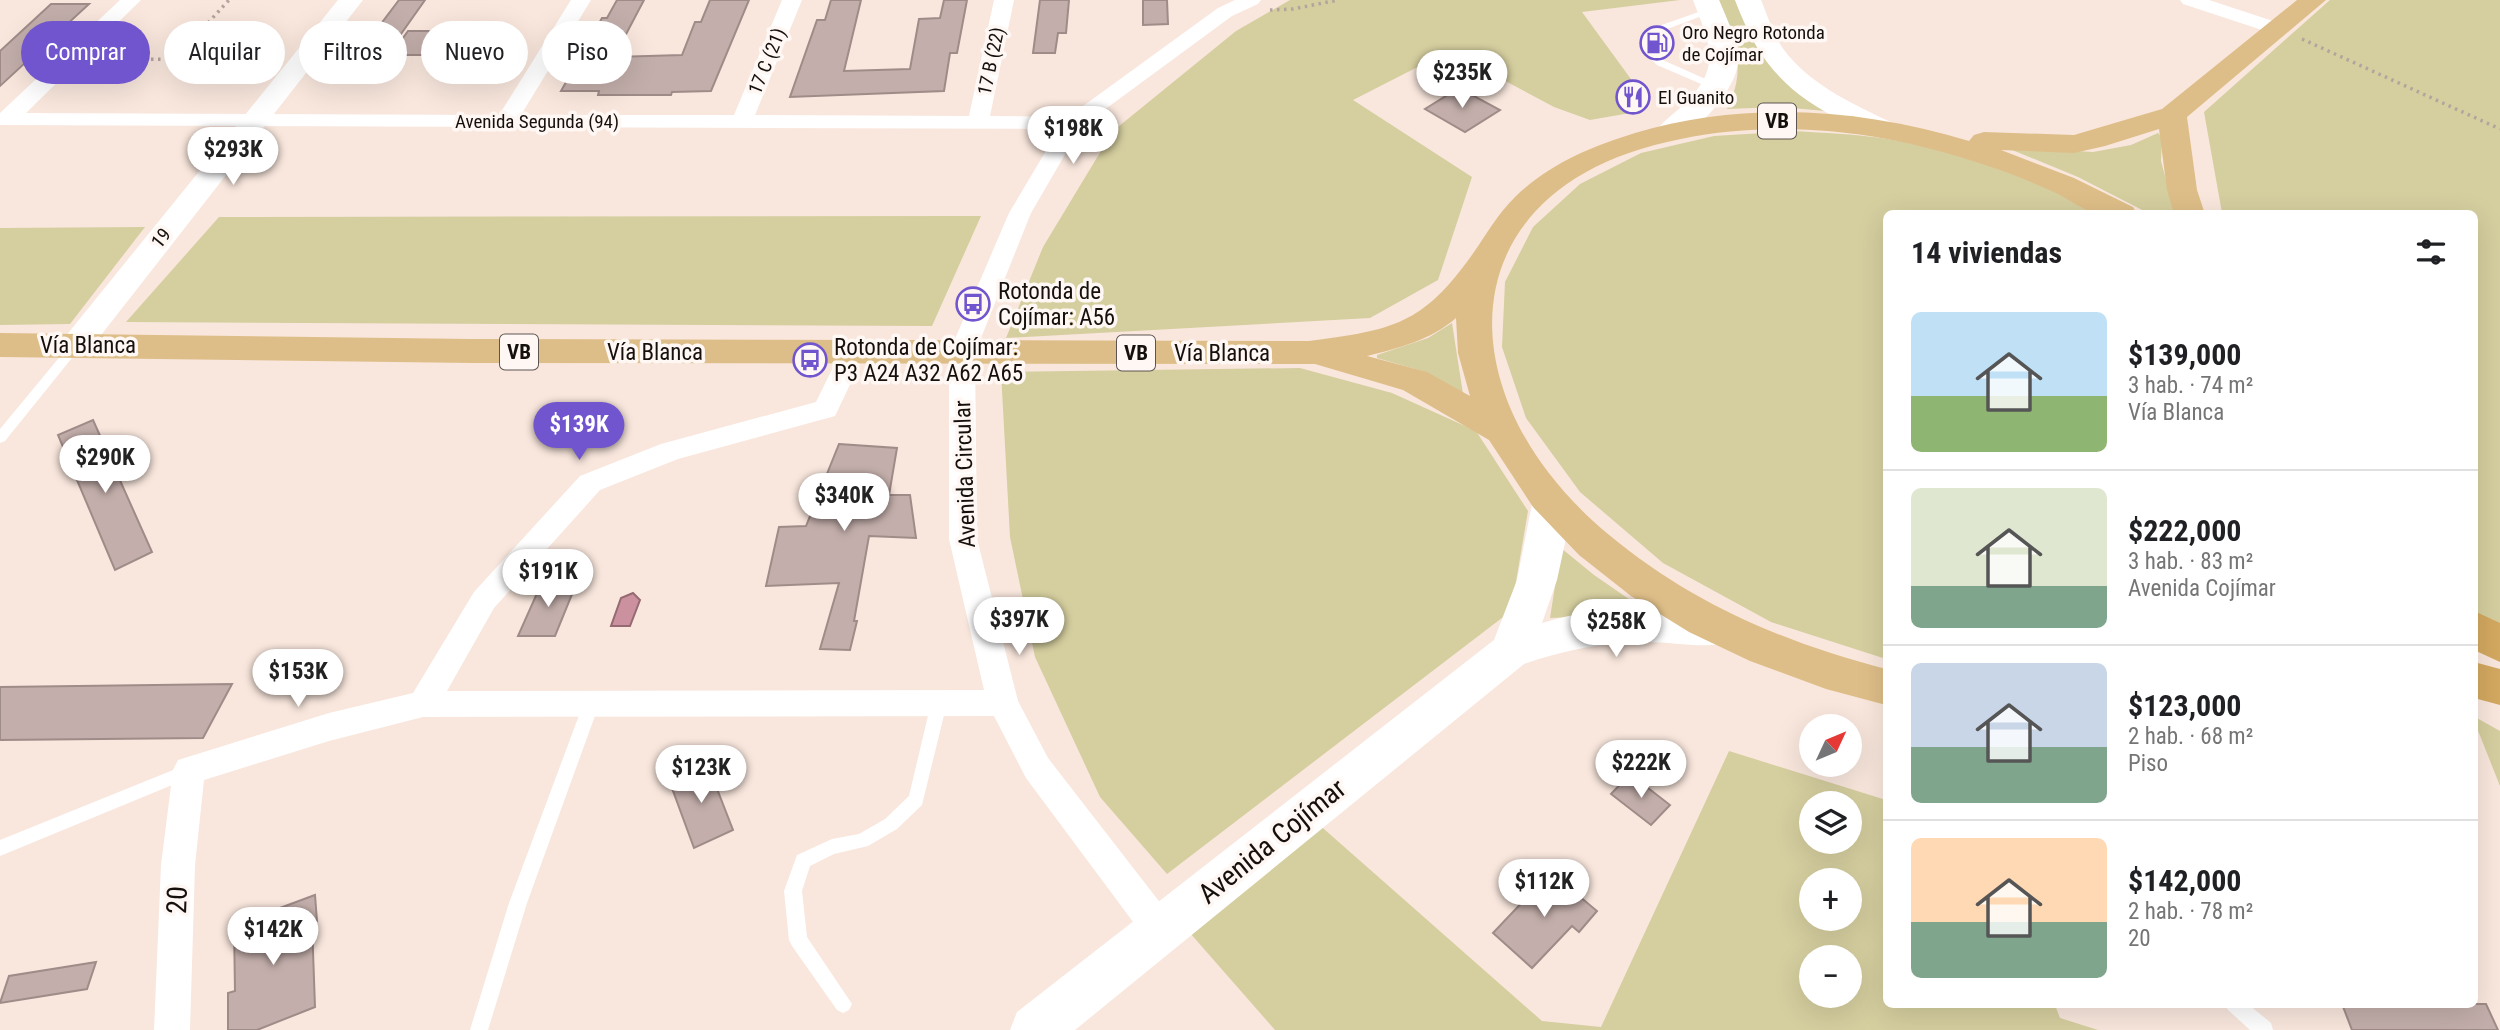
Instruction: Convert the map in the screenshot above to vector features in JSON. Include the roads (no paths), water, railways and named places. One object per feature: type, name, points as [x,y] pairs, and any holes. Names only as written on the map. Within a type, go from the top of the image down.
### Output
[{"type":"highway","points":[[2478,631],[2500,645]]},
{"type":"highway","points":[[2478,681],[2500,687]]},
{"type":"main road","points":[[1748,0],[1768,47],[1788,68],[1832,103],[1884,129]]},
{"type":"main road","points":[[1929,139],[2074,144],[2095,141],[2172,115],[2313,0]]},
{"type":"main road","points":[[1670,132],[1707,101],[1726,67],[1725,49],[1708,5]]},
{"type":"main road","points":[[2172,115],[2182,190],[2189,210]]},
{"type":"main road","name":"VB","points":[[1883,686],[1816,667],[1720,629],[1627,570],[1551,504],[1501,430],[1479,375],[1474,349],[1475,300],[1488,256],[1515,215],[1553,181],[1600,154],[1670,132],[1714,124],[1776,121],[1884,129],[1929,139],[2035,172],[2114,210]]},
{"type":"main road","name":"Vía Blanca","points":[[0,345],[472,351],[1309,353],[1371,344],[1404,333],[1430,320],[1452,304],[1488,256]]},
{"type":"main road","name":"Vía Blanca","points":[[1309,353],[1358,364],[1415,382],[1501,430]]},
{"type":"main road","name":"Avenida Cojímar","points":[[1508,652],[1526,618],[1541,574],[1551,504]]},
{"type":"main road","name":"Avenida Cojímar","points":[[1035,1030],[1508,652],[1563,634],[1616,627],[1664,624],[1720,629]]},
{"type":"street","points":[[4,119],[131,0]]},
{"type":"street","name":"19","points":[[76,345],[351,0]]},
{"type":"street","points":[[506,121],[581,0]]},
{"type":"street","name":"17 C (21)","points":[[741,122],[792,0]]},
{"type":"street","name":"17 B (22)","points":[[978,123],[1004,0]]},
{"type":"street","points":[[2190,0],[2278,29]]},
{"type":"street","name":"Avenida Circular","points":[[1160,930],[1037,768],[1003,703],[963,539],[962,353],[1020,213],[1073,123],[1236,4]]},
{"type":"street","name":"Avenida Segunda (94)","points":[[4,119],[1073,123]]},
{"type":"street","points":[[423,704],[484,600],[590,484],[671,451],[826,409],[852,353]]},
{"type":"street","points":[[189,770],[329,727],[423,704],[1003,703]]},
{"type":"street","name":"20","points":[[172,1030],[178,865],[189,770]]},
{"type":"lane","points":[[1708,5],[1659,29],[1646,40],[1646,50],[1661,63],[1715,87]]},
{"type":"lane","points":[[0,438],[76,345]]},
{"type":"lane","points":[[479,1030],[518,903],[592,702]]},
{"type":"lane","points":[[843,1004],[798,940],[793,891],[803,861],[832,847],[862,841],[891,824],[916,800],[939,703]]},
{"type":"lane","points":[[0,848],[189,770]]},
{"type":"lane","points":[[2239,1008],[2264,1030]]},
{"type":"place","name":"Oro Negro Rotonda de Cojímar","points":[[1657,43]]},
{"type":"place","name":"El Guanito","points":[[1633,97]]},
{"type":"place","name":"Rotonda de Cojímar: A56","points":[[973,304]]},
{"type":"place","name":"Rotonda de Cojímar: P3 A24 A32 A62 A65","points":[[810,360]]}]
